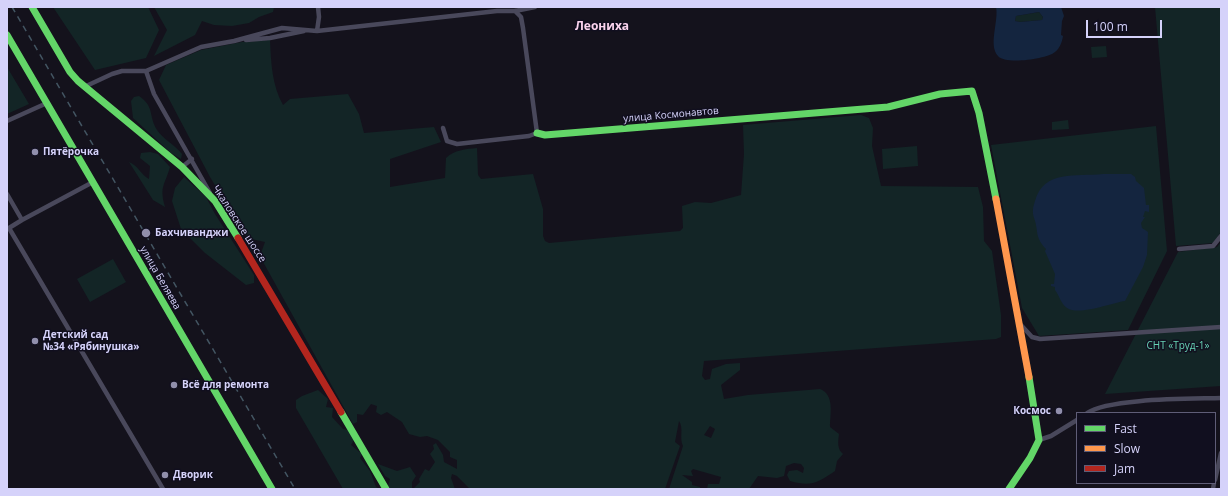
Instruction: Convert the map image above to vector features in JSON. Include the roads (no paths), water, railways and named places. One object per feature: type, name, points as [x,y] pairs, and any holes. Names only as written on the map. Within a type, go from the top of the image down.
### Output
[{"type":"street","name":"Чкаловское шоссе","points":[[32,7],[70,72],[84,87],[182,167],[215,201],[386,489]]},
{"type":"street","points":[[317,31],[319,17],[318,7]]},
{"type":"street","points":[[84,87],[117,72],[146,71],[201,47],[234,41],[282,28],[317,31],[497,9],[516,11],[535,7]]},
{"type":"street","points":[[516,11],[521,17],[523,28],[534,128],[536,132]]},
{"type":"street","points":[[234,41],[270,38],[310,30]]},
{"type":"street","name":"улица Беляева","points":[[7,35],[272,489]]},
{"type":"street","points":[[146,71],[154,94],[215,201]]},
{"type":"street","name":"улица Космонавтов","points":[[443,128],[447,141],[451,144],[457,144],[529,136],[536,132],[545,136],[882,108],[912,102],[939,93],[958,90],[972,91],[975,96],[1020,324]]},
{"type":"street","points":[[7,121],[47,103]]},
{"type":"street","points":[[182,167],[192,159]]},
{"type":"street","points":[[93,182],[9,228],[163,489]]},
{"type":"street","points":[[7,194],[22,220]]},
{"type":"street","points":[[1213,246],[1221,236]]},
{"type":"street","points":[[1179,249],[1221,245]]},
{"type":"street","points":[[1020,324],[1032,337],[1040,339],[1221,327]]},
{"type":"street","points":[[1009,489],[1030,458],[1039,440],[1020,324]]},
{"type":"street","points":[[1089,412],[1102,407],[1131,403],[1221,398]]},
{"type":"street","points":[[1039,440],[1051,436],[1076,421]]},
{"type":"street","points":[[1216,477],[1221,453]]},
{"type":"water","points":[[996,7],[1061,7],[1064,16],[1061,35],[1063,36],[1059,47],[1051,55],[1035,59],[1017,61],[1002,59],[998,56],[994,46],[997,13]],"holes":[[[1039,12],[1043,17],[1042,20],[1015,21],[1016,16]]]},
{"type":"water","points":[[1131,174],[1144,188],[1146,205],[1149,205],[1149,212],[1145,211],[1143,217],[1145,217],[1141,223],[1142,228],[1148,232],[1147,255],[1143,267],[1125,301],[1087,310],[1072,310],[1065,306],[1055,290],[1055,287],[1051,286],[1051,284],[1054,284],[1055,274],[1045,251],[1046,249],[1038,237],[1033,209],[1039,191],[1053,179],[1072,175]]},
{"type":"railway","points":[[12,7],[295,489]]},
{"type":"place","name":"Пятёрочка","points":[[35,152]]},
{"type":"place","name":"Бахчиванджи","points":[[146,233]]},
{"type":"place","name":"Детский сад №34 «Рябинушка»","points":[[35,341]]},
{"type":"place","name":"Всё для ремонта","points":[[174,385]]},
{"type":"place","name":"Космос","points":[[1059,411]]},
{"type":"place","name":"Дворик","points":[[165,475]]},
{"type":"district","name":"Леониха","points":[[602,27]]},
{"type":"park label","name":"СНТ «Труд-1»","points":[[1178,346]]}]
